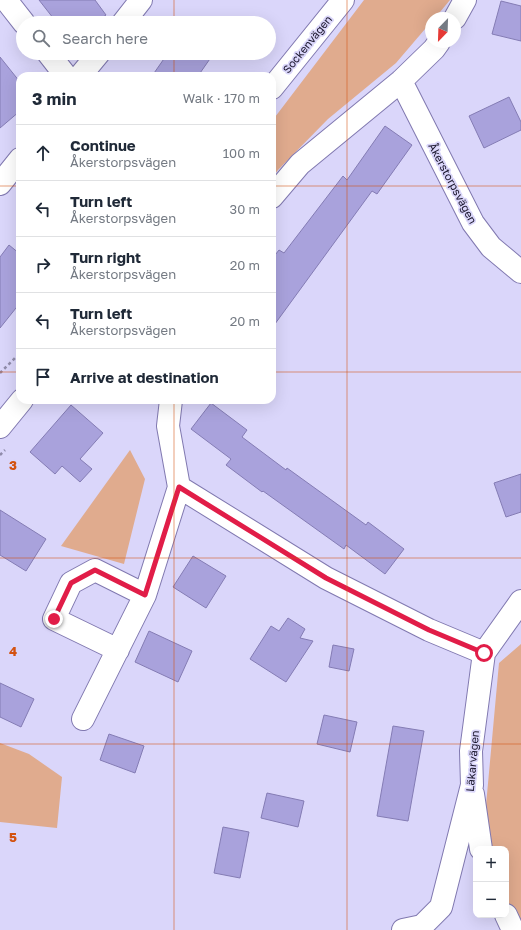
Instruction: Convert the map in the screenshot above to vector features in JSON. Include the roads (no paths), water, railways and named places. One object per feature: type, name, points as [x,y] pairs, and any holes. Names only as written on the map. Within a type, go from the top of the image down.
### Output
[{"type":"street","points":[[6,0],[19,16]]},
{"type":"street","points":[[128,16],[141,0]]},
{"type":"street","name":"Sockenvägen","points":[[276,83],[343,0]]},
{"type":"street","points":[[458,12],[465,0]]},
{"type":"street","points":[[276,192],[300,164],[401,81],[435,48]]},
{"type":"street","points":[[53,60],[63,72]]},
{"type":"street","points":[[83,72],[93,60]]},
{"type":"street","name":"Åkerstorpsvägen","points":[[401,81],[473,223],[492,247],[521,272]]},
{"type":"street","points":[[1,181],[16,164]]},
{"type":"street","points":[[0,427],[19,404]]},
{"type":"street","points":[[83,719],[145,595],[179,487],[168,426],[171,404]]},
{"type":"street","points":[[179,487],[326,578],[429,630],[484,653]]},
{"type":"street","points":[[118,650],[54,619],[71,583],[95,570],[145,595]]},
{"type":"street","name":"Läkarvägen","points":[[403,930],[422,926],[441,907],[472,785],[471,751],[484,653],[521,601]]},
{"type":"street","points":[[472,785],[481,846]]},
{"type":"street","points":[[507,918],[513,930]]}]
